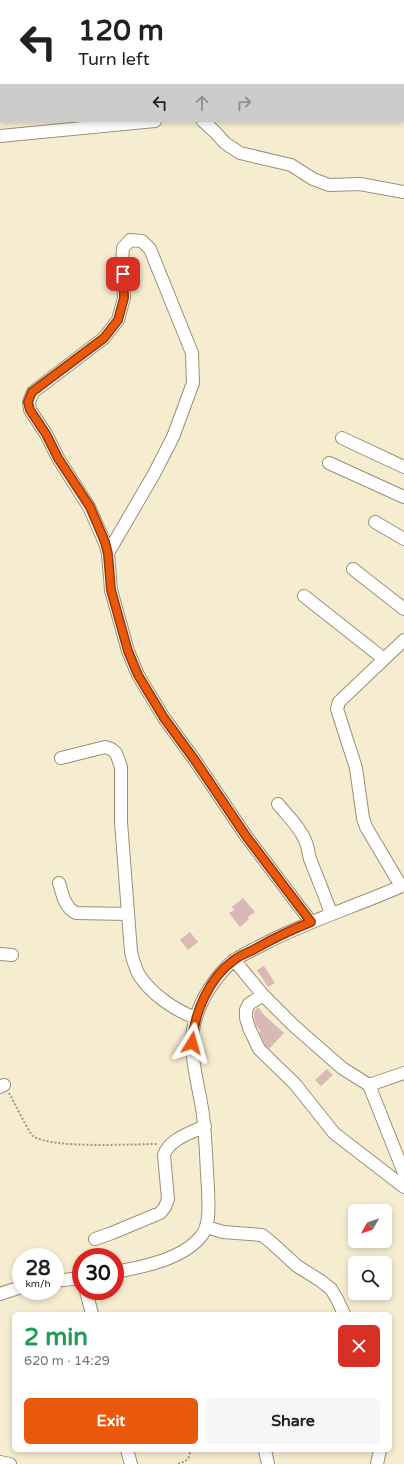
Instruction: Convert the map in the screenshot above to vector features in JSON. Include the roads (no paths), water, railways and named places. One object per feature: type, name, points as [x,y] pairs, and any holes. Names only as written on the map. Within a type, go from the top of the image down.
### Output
[{"type":"street","points":[[0,136],[145,122]]},
{"type":"street","points":[[204,122],[225,143],[240,153],[291,165],[313,179],[329,185],[360,184],[404,192]]},
{"type":"street","points":[[108,554],[154,474],[173,437],[193,383],[192,353],[150,249],[142,242],[130,240],[123,248],[122,263],[124,298],[118,320],[104,338],[32,392],[28,402],[30,410],[46,434],[58,458],[90,507],[105,542],[108,554],[111,590],[126,645],[138,675],[164,718],[246,836],[311,922]]},
{"type":"street","points":[[342,438],[404,467]]},
{"type":"street","points":[[328,463],[404,497]]},
{"type":"street","points":[[375,522],[404,539]]},
{"type":"street","points":[[354,569],[404,609]]},
{"type":"street","points":[[304,596],[384,659]]},
{"type":"street","points":[[124,1270],[157,1263],[170,1257],[191,1246],[198,1240],[207,1227],[208,1204],[205,1126],[192,1052],[193,1031],[196,1018],[201,1004],[212,985],[223,970],[234,960],[280,936],[311,922],[403,886],[366,827],[363,818],[356,768],[337,709],[339,702],[404,640]]},
{"type":"street","points":[[61,758],[105,747],[116,753],[120,767],[121,822],[131,952],[139,975],[144,982],[163,1000],[180,1011],[196,1018]]},
{"type":"street","points":[[278,804],[298,827],[304,838],[309,857],[321,884],[331,914]]},
{"type":"street","points":[[59,883],[66,905],[76,913],[128,914]]},
{"type":"street","points":[[234,960],[263,995],[321,1051],[342,1068],[370,1084],[404,1171]]},
{"type":"street","points":[[263,995],[249,1004],[246,1010],[246,1018],[249,1028],[259,1049],[295,1084],[334,1133],[404,1187]]},
{"type":"street","points":[[370,1084],[404,1074]]},
{"type":"street","points":[[95,1239],[160,1213],[166,1207],[168,1199],[164,1155],[166,1150],[171,1144],[205,1126]]},
{"type":"street","points":[[207,1227],[223,1232],[262,1235],[272,1242],[297,1266],[331,1289],[343,1312]]},
{"type":"street","points":[[0,1294],[12,1290]]},
{"type":"street","points":[[88,1300],[91,1312]]},
{"type":"street","points":[[128,1452],[131,1464]]},
{"type":"street","points":[[265,1452],[268,1464]]},
{"type":"street","points":[[377,1464],[380,1452]]},
{"type":"street","points":[[0,1462],[10,1464]]}]
